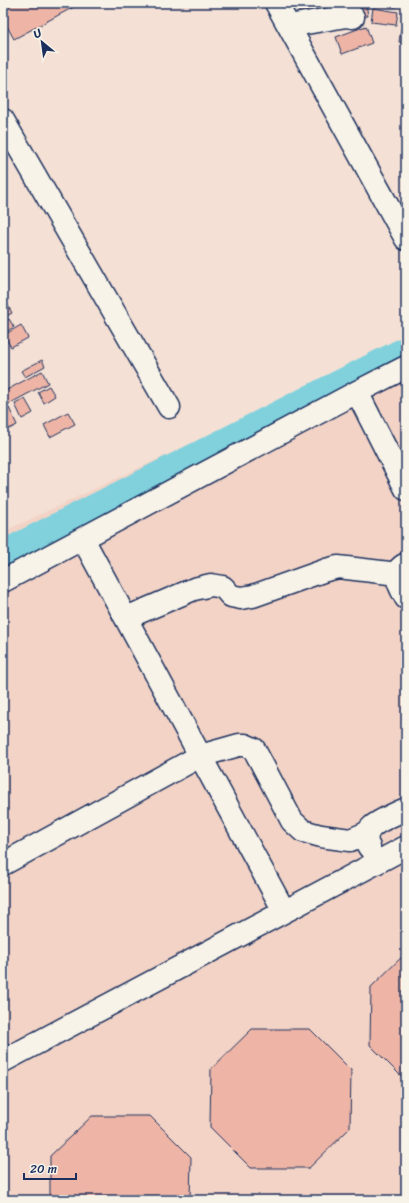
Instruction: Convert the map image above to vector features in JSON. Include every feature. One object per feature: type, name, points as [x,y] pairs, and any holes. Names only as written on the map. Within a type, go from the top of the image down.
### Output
[{"type":"street","points":[[276,3],[406,239]]},
{"type":"street","points":[[289,26],[353,16]]},
{"type":"street","points":[[3,120],[169,407]]},
{"type":"street","points":[[3,581],[356,392],[406,367]]},
{"type":"street","points":[[356,392],[406,489]]},
{"type":"street","points":[[83,539],[284,911]]},
{"type":"street","points":[[126,618],[194,589],[211,585],[223,587],[231,596],[241,598],[253,596],[338,567],[402,569],[397,581],[406,598]]},
{"type":"street","points":[[3,864],[200,756],[239,745],[245,745],[254,749],[292,821],[303,831],[321,836],[350,840],[367,834]]},
{"type":"street","points":[[378,862],[366,843],[367,834],[371,827],[406,809]]},
{"type":"street","points":[[3,1061],[406,846]]},
{"type":"shaded area","points":[[387,351],[406,384],[406,1200],[3,1200],[3,532]]},
{"type":"building","points":[[3,3],[81,3],[14,39],[3,19]]},
{"type":"building","points":[[297,3],[325,3],[327,9],[301,18]]},
{"type":"building","points":[[329,3],[351,3],[353,7],[333,15]]},
{"type":"building","points":[[355,3],[366,3],[368,16],[357,17]]},
{"type":"building","points":[[372,3],[397,3],[396,7]]},
{"type":"building","points":[[406,4],[406,24],[403,23]]},
{"type":"building","points":[[373,8],[398,12],[396,25],[371,22]]},
{"type":"building","points":[[366,26],[372,43],[342,54],[336,37]]},
{"type":"building","points":[[401,29],[406,30],[406,43],[399,42]]},
{"type":"building","points":[[6,302],[12,313],[3,318],[3,304]]},
{"type":"building","points":[[9,319],[14,327],[4,333],[3,322]]},
{"type":"building","points":[[21,325],[28,338],[11,347],[4,335]]},
{"type":"building","points":[[42,360],[45,366],[25,377],[21,371]]},
{"type":"building","points":[[42,371],[48,383],[3,407],[3,392]]},
{"type":"building","points":[[49,386],[55,396],[44,403],[38,392]]},
{"type":"building","points":[[25,399],[33,413],[22,419],[15,404]]},
{"type":"building","points":[[9,408],[17,425],[9,429],[3,417],[3,411]]},
{"type":"building","points":[[68,412],[75,424],[50,437],[44,425]]},
{"type":"building","points":[[406,953],[406,1081],[370,1045],[371,987]]},
{"type":"building","points":[[252,1029],[310,1029],[351,1070],[350,1128],[309,1168],[251,1168],[210,1127],[211,1069]]},
{"type":"building","points":[[92,1116],[150,1116],[191,1157],[190,1200],[50,1200],[50,1156]]},
{"type":"waterway","points":[[3,556],[406,352]]}]
